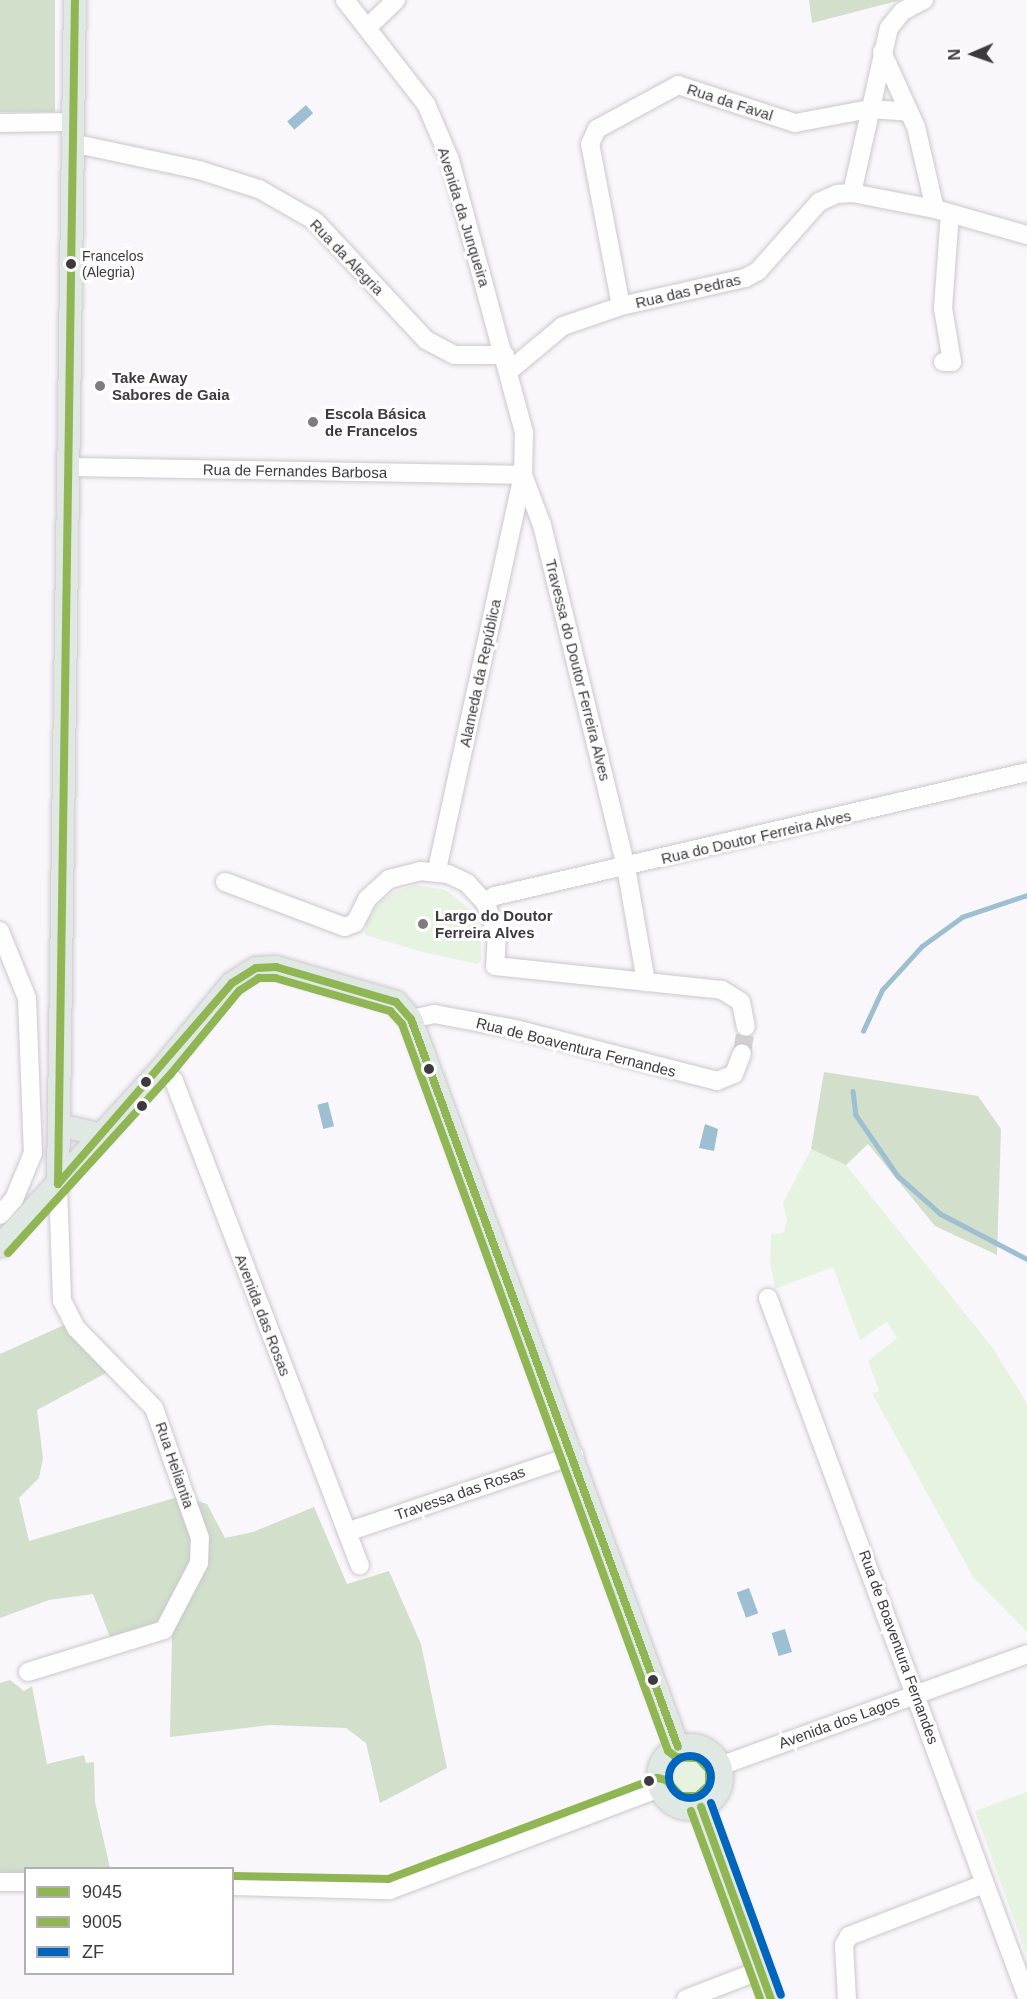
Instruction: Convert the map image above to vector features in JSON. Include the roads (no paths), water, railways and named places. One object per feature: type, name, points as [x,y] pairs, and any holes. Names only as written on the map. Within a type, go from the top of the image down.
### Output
[{"type":"main road","points":[[58,1184],[75,0]]},
{"type":"main road","points":[[0,1246],[162,1068],[232,982],[256,968],[276,967],[396,1002],[411,1019],[574,1455],[678,1747]]},
{"type":"main road","points":[[59,1125],[102,1135]]},
{"type":"main road","points":[[678,1747],[703,1748],[720,1766],[719,1790],[701,1807],[676,1806],[660,1788],[660,1764],[678,1747]]},
{"type":"main road","points":[[701,1807],[771,1999]]},
{"type":"street","name":"Avenida da Junqueira","points":[[345,0],[426,104],[450,160],[524,432],[523,475]]},
{"type":"street","points":[[368,27],[396,0]]},
{"type":"street","points":[[852,193],[889,28],[903,11],[924,0]]},
{"type":"street","points":[[882,52],[909,112],[942,211],[943,308],[952,362],[943,362]]},
{"type":"street","name":"Rua da Faval","points":[[621,306],[590,144],[597,129],[678,86],[795,123],[870,109],[909,112]]},
{"type":"street","name":"Rua da Alegria","points":[[0,123],[72,132],[259,189],[315,220],[426,340],[454,355],[507,363]]},
{"type":"street","name":"Rua das Pedras","points":[[507,363],[563,326],[621,306],[745,278],[758,271],[819,202],[852,193],[942,211],[1027,236]]},
{"type":"street","name":"Rua de Fernandes Barbosa","points":[[67,467],[523,475]]},
{"type":"street","name":"Travessa do Doutor Ferreira Alves","points":[[523,475],[542,525],[626,867]]},
{"type":"street","name":"Alameda da República","points":[[437,871],[523,475]]},
{"type":"street","name":"Rua do Doutor Ferreira Alves","points":[[485,902],[495,896],[1027,772]]},
{"type":"street","points":[[626,867],[646,982]]},
{"type":"street","points":[[225,882],[345,927],[355,923],[367,899],[389,879],[409,873],[437,871],[467,883],[485,902],[497,933],[495,966],[735,994],[744,1011],[746,1027]]},
{"type":"street","points":[[0,931],[27,998],[33,1153],[14,1199],[0,1215]]},
{"type":"street","name":"Rua de Boaventura Fernandes","points":[[411,1019],[434,1014],[515,1029],[705,1079],[726,1080],[734,1074],[742,1053]]},
{"type":"street","name":"Avenida das Rosas","points":[[162,1068],[174,1081],[360,1566]]},
{"type":"street","name":"Rua Heliantia","points":[[28,1672],[164,1630],[199,1563],[200,1538],[154,1408],[76,1328],[62,1300],[58,1184]]},
{"type":"street","name":"Rua de Boaventura Fernandes","points":[[768,1298],[917,1694],[984,1884],[1027,1997]]},
{"type":"street","name":"Travessa das Rosas","points":[[346,1532],[574,1455]]},
{"type":"street","name":"Avenida dos Lagos","points":[[720,1766],[1027,1654]]},
{"type":"street","points":[[234,1886],[390,1890],[660,1788]]},
{"type":"street","points":[[0,1882],[24,1882]]},
{"type":"street","points":[[847,1999],[844,1945],[849,1936],[984,1884]]},
{"type":"street","points":[[686,1999],[761,1970]]},
{"type":"water","points":[[306,105],[313,113],[294,130],[287,121]]},
{"type":"water","points":[[328,1102],[334,1126],[323,1129],[317,1105]]},
{"type":"water","points":[[705,1124],[718,1129],[714,1151],[699,1148]]},
{"type":"water","points":[[749,1588],[758,1613],[746,1618],[737,1592]]},
{"type":"water","points":[[785,1629],[792,1652],[779,1656],[772,1633]]},
{"type":"waterway","points":[[863,1031],[882,990],[922,946],[962,917],[1027,895]]},
{"type":"waterway","points":[[853,1091],[856,1115],[898,1176],[941,1214],[1027,1259]]},
{"type":"tunnel","points":[[742,1053],[746,1027]]},
{"type":"place","name":"Francelos (Alegria)","points":[[71,264]]},
{"type":"place","name":"Take Away Sabores de Gaia","points":[[100,386]]},
{"type":"place","name":"Escola Básica de Francelos","points":[[313,422]]},
{"type":"place","name":"Largo do Doutor Ferreira Alves","points":[[423,924]]}]
